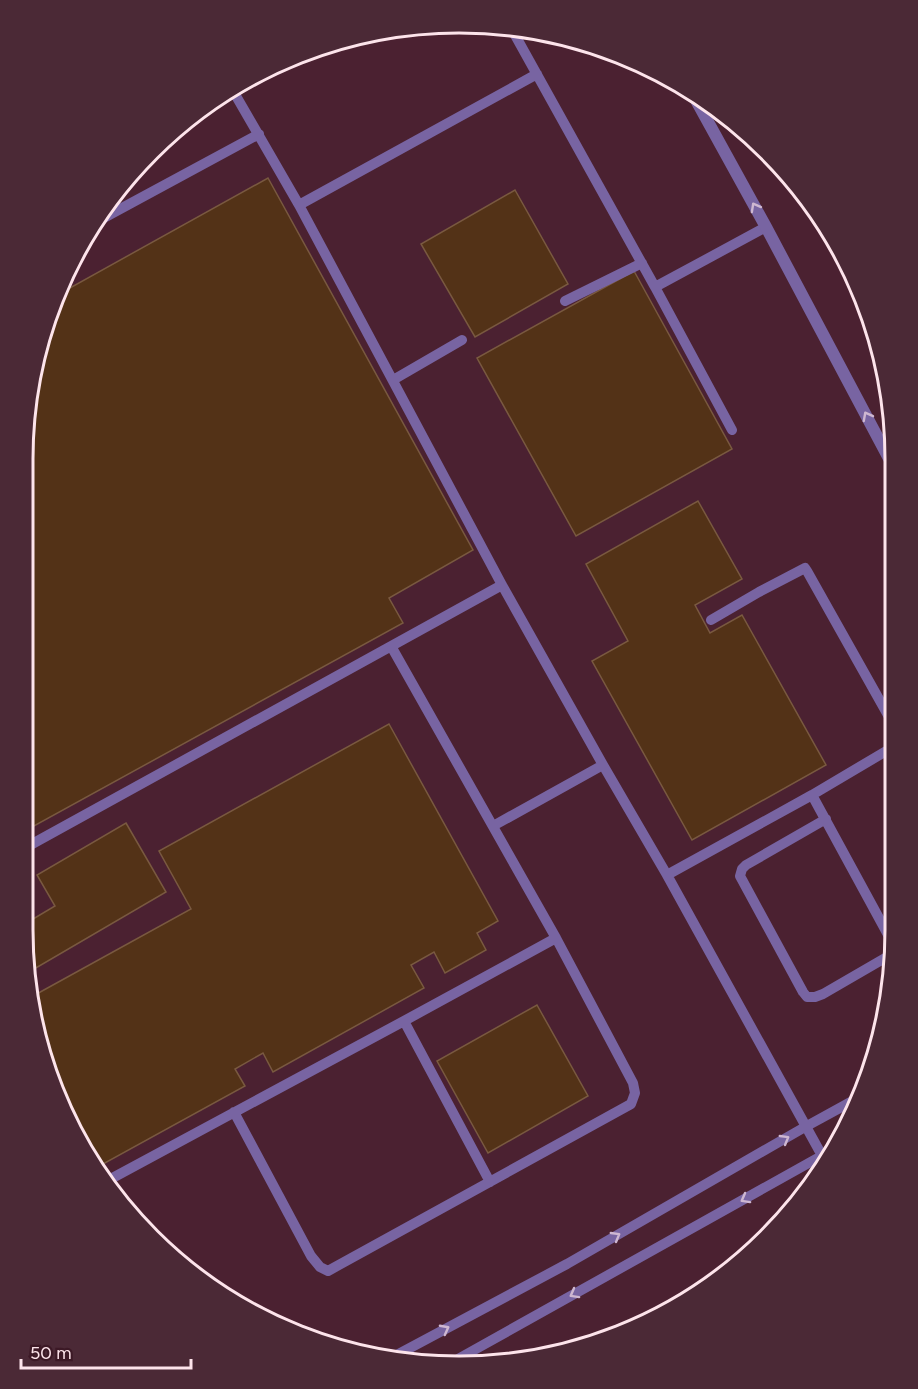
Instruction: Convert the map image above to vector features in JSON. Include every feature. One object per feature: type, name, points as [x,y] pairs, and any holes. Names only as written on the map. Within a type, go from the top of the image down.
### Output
[{"type":"street","points":[[701,108],[766,226],[885,450]]},
{"type":"lane","points":[[516,37],[732,430]]},
{"type":"lane","points":[[299,205],[537,74]]},
{"type":"lane","points":[[236,96],[299,205],[502,585],[667,875],[805,1127],[823,1151]]},
{"type":"lane","points":[[112,213],[259,134]]},
{"type":"lane","points":[[655,287],[766,226]]},
{"type":"lane","points":[[565,301],[642,263]]},
{"type":"lane","points":[[393,380],[462,340]]},
{"type":"lane","points":[[711,620],[805,568],[885,710]]},
{"type":"lane","points":[[33,843],[502,585]]},
{"type":"lane","points":[[234,1112],[311,1256],[320,1267],[328,1271],[625,1108],[631,1104],[635,1093],[633,1083],[556,938],[391,646]]},
{"type":"lane","points":[[667,875],[885,752]]},
{"type":"lane","points":[[493,826],[603,765]]},
{"type":"lane","points":[[812,795],[885,929]]},
{"type":"lane","points":[[826,819],[746,865],[740,876],[807,997],[823,994],[884,959]]},
{"type":"lane","points":[[113,1178],[556,938]]},
{"type":"lane","points":[[404,1021],[490,1182]]},
{"type":"lane","points":[[402,1352],[567,1264],[848,1103]]},
{"type":"lane","points":[[463,1356],[816,1162]]},
{"type":"shaded area","points":[[431,34],[487,34],[515,37],[542,41],[596,56],[622,65],[672,90],[696,105],[740,139],[779,178],[797,200],[828,246],[841,271],[853,296],[870,349],[877,376],[884,431],[885,930],[881,986],[870,1040],[853,1093],[813,1167],[779,1211],[740,1250],[696,1284],[672,1299],[622,1324],[569,1341],[515,1352],[459,1356],[376,1348],[322,1333],[271,1312],[222,1284],[178,1250],[139,1211],[121,1189],[90,1143],[65,1093],[41,1013],[34,958],[33,459],[37,403],[48,349],[65,296],[105,222],[139,178],[178,139],[200,121],[246,90],[271,77],[296,65],[349,48],[376,41]]},
{"type":"building","points":[[268,178],[473,550],[389,598],[403,623],[33,826],[34,431],[41,376],[56,322],[68,289]]},
{"type":"building","points":[[515,190],[568,284],[475,337],[421,244]]},
{"type":"building","points":[[634,271],[732,449],[576,536],[477,358]]},
{"type":"building","points":[[698,501],[742,579],[695,605],[710,633],[742,615],[826,765],[692,840],[592,661],[628,641],[586,564]]},
{"type":"building","points":[[389,724],[498,921],[477,933],[486,950],[445,973],[434,952],[411,965],[424,988],[273,1072],[263,1053],[235,1069],[245,1086],[103,1164],[65,1093],[48,1040],[38,993],[191,909],[159,851]]},
{"type":"building","points":[[126,823],[166,892],[35,968],[33,919],[55,906],[37,875]]},
{"type":"building","points":[[537,1005],[588,1096],[488,1153],[437,1061]]}]
